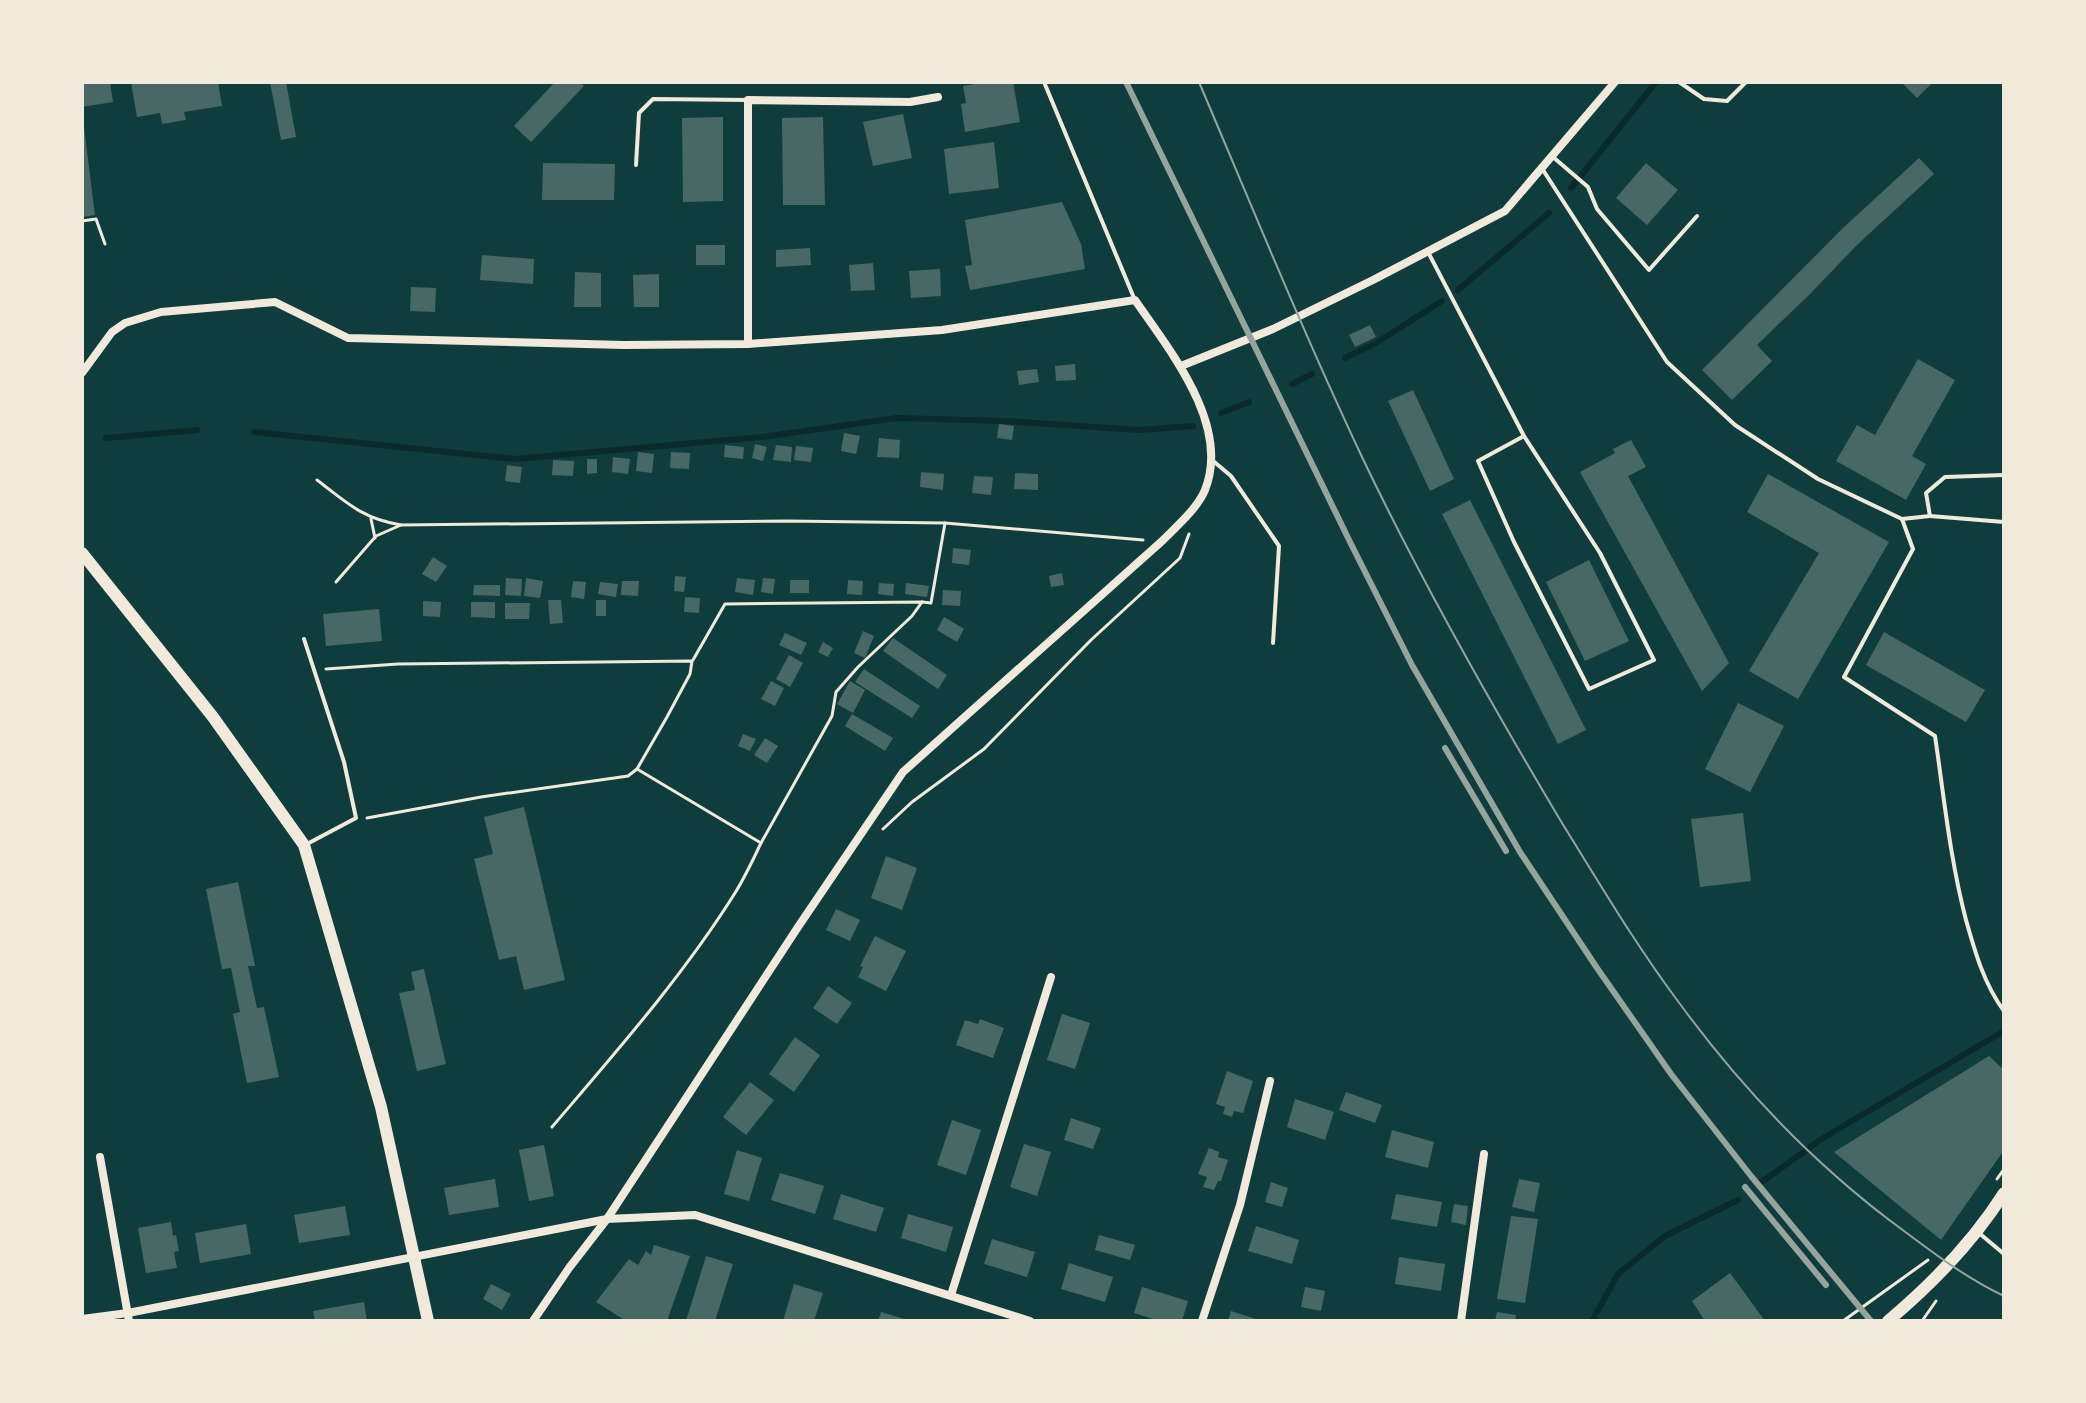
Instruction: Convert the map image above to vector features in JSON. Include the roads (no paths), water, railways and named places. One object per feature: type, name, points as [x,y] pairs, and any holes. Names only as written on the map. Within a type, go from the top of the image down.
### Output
[{"type":"main road","points":[[82,553],[213,717],[304,845],[381,1107],[428,1321]]},
{"type":"main road","points":[[1888,1321],[1924,1290],[1977,1232],[2004,1193]]},
{"type":"street","points":[[1181,366],[1273,329],[1505,211],[1615,82]]},
{"type":"street","points":[[748,344],[748,100],[910,102],[938,97]]},
{"type":"street","points":[[82,373],[112,332],[125,323],[161,312],[275,302],[348,338],[624,345],[748,344],[942,330],[1135,300],[1181,366],[1210,433],[1213,452],[1204,493],[1161,542],[903,772],[607,1219],[533,1321]]},
{"type":"street","points":[[951,1295],[1051,977]]},
{"type":"street","points":[[1202,1321],[1240,1205],[1270,1081]]},
{"type":"street","points":[[1461,1321],[1484,1154]]},
{"type":"street","points":[[100,1157],[128,1317]]},
{"type":"street","points":[[82,1319],[128,1317],[414,1256],[607,1219],[695,1215],[1030,1321]]},
{"type":"lane","points":[[1044,82],[1135,300]]},
{"type":"lane","points":[[1679,82],[1704,99],[1727,101],[1746,82]]},
{"type":"lane","points":[[636,165],[639,113],[653,99],[748,100]]},
{"type":"lane","points":[[1553,156],[1588,187],[1597,209],[1649,270],[1697,216]]},
{"type":"lane","points":[[1542,169],[1667,362],[1735,425],[1818,479],[1902,519],[1930,516],[2004,522]]},
{"type":"lane","points":[[1428,252],[1524,436],[1600,553],[1654,660],[1589,689],[1514,542],[1478,461],[1524,436]]},
{"type":"lane","points":[[1212,460],[1231,476],[1279,546],[1273,643]]},
{"type":"lane","points":[[1930,516],[1926,493],[1945,477],[2004,475]]},
{"type":"lane","points":[[1902,519],[1913,549],[1844,677],[1935,736],[1956,882],[1976,958],[2004,1011]]},
{"type":"lane","points":[[304,639],[344,762],[356,818],[304,845]]},
{"type":"lane","points":[[1977,1232],[2004,1254]]},
{"type":"waterway","points":[[1571,188],[1656,82]]},
{"type":"waterway","points":[[1458,290],[1549,213]]},
{"type":"waterway","points":[[1345,358],[1376,343],[1442,301]]},
{"type":"waterway","points":[[1292,384],[1312,374]]},
{"type":"waterway","points":[[1221,413],[1249,402]]},
{"type":"waterway","points":[[254,432],[515,459],[762,437],[897,418],[1140,430],[1193,426]]},
{"type":"waterway","points":[[106,438],[197,430]]},
{"type":"waterway","points":[[1759,1184],[1823,1138],[2004,1031]]},
{"type":"waterway","points":[[1592,1321],[1618,1274],[1665,1236],[1738,1200]]},
{"type":"tram line","points":[[1199,82],[1320,364],[1385,504],[1509,733],[1634,938],[1704,1036],[1783,1126],[1872,1207],[1965,1274],[2004,1296]]},
{"type":"railway","points":[[1126,82],[1412,665],[1520,852],[1671,1074],[1871,1321]]},
{"type":"railway","points":[[1445,748],[1506,851]]},
{"type":"railway","points":[[1745,1187],[1826,1285]]}]
